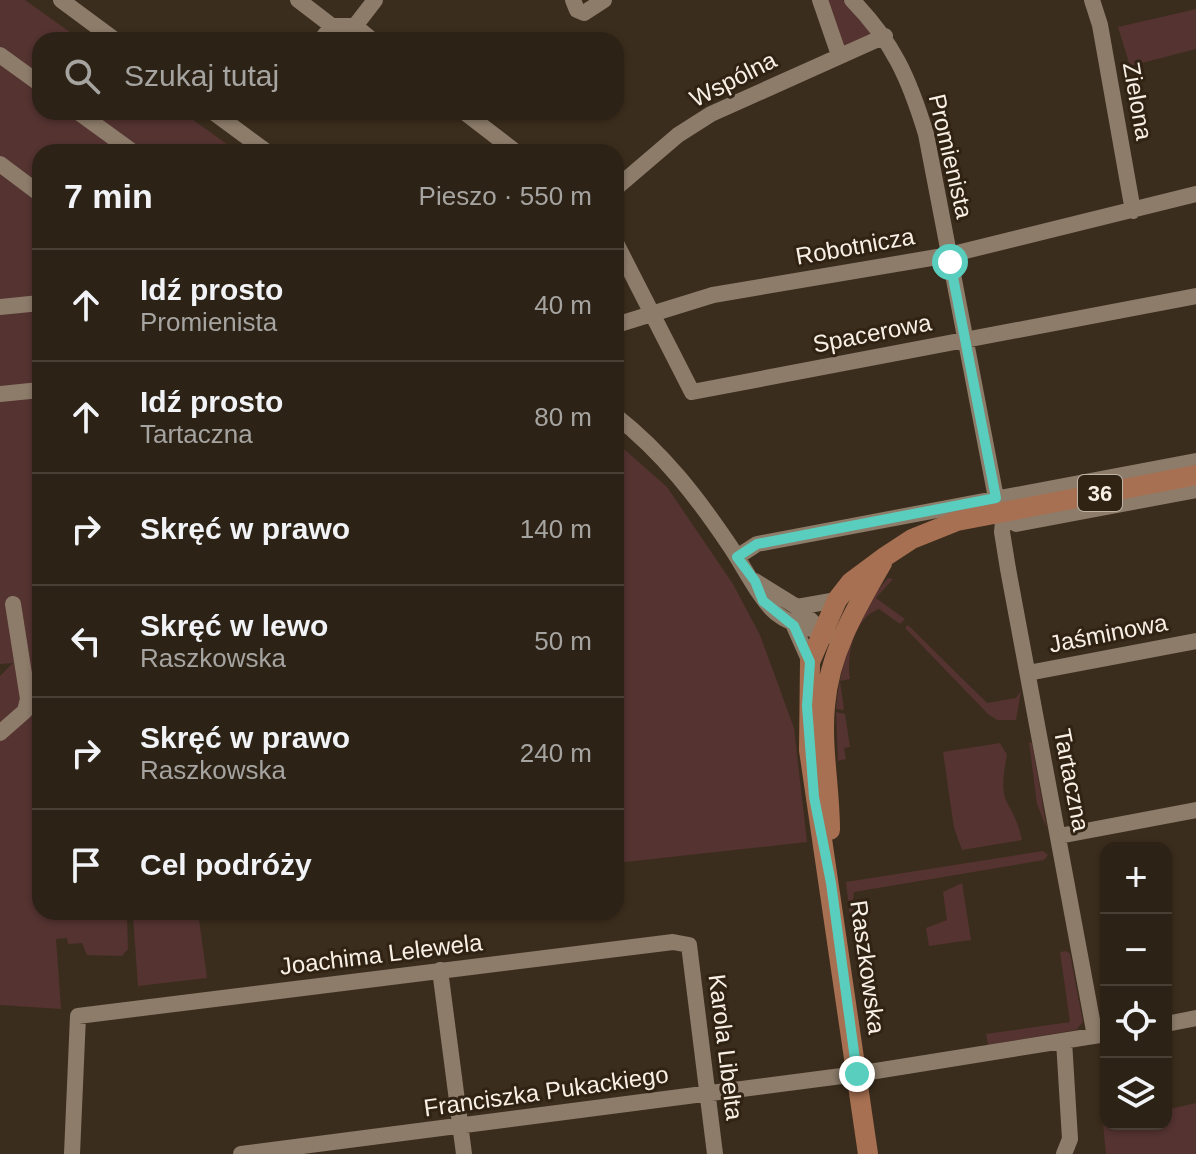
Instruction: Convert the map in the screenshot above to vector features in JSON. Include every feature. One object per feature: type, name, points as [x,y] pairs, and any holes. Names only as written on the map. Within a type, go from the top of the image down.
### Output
[{"type":"main road","name":"36","points":[[832,636],[837,600],[851,582],[912,539],[957,521],[1044,510],[1196,475]]},
{"type":"main road","name":"36","points":[[832,636],[886,556]]},
{"type":"main road","name":"Raszkowska","points":[[832,636],[810,662],[809,750],[831,883],[868,1154]]},
{"type":"main road","name":"Raszkowska","points":[[831,883],[825,707],[832,636]]},
{"type":"street","points":[[61,0],[104,32]]},
{"type":"street","points":[[298,0],[332,26],[355,26],[362,32]]},
{"type":"street","points":[[355,26],[375,0]]},
{"type":"street","points":[[573,0],[577,10],[584,13],[604,0]]},
{"type":"street","points":[[820,0],[839,55]]},
{"type":"street","name":"Promienista","points":[[852,0],[885,36],[908,81],[926,134],[965,340]]},
{"type":"street","name":"Zielona","points":[[1092,0],[1100,25],[1133,211]]},
{"type":"street","points":[[327,32],[332,26]]},
{"type":"street","name":"Wspólna","points":[[624,181],[678,135],[711,114],[885,36]]},
{"type":"street","points":[[0,55],[32,78]]},
{"type":"street","points":[[89,120],[122,144]]},
{"type":"street","points":[[223,120],[253,144]]},
{"type":"street","points":[[474,120],[506,144]]},
{"type":"street","points":[[0,164],[32,188]]},
{"type":"street","name":"Robotnicza","points":[[624,322],[713,295],[949,255],[1196,194]]},
{"type":"street","points":[[624,258],[654,312]]},
{"type":"street","name":"Spacerowa","points":[[654,312],[692,392],[1196,296]]},
{"type":"street","points":[[0,307],[32,304]]},
{"type":"street","name":"Tartaczna","points":[[965,340],[1001,516],[1059,836],[1100,1030]]},
{"type":"street","points":[[0,394],[32,391]]},
{"type":"street","points":[[624,423],[684,480],[755,581],[763,601],[794,626],[832,636]]},
{"type":"street","points":[[737,557],[757,544],[897,517],[1001,516],[1196,461]]},
{"type":"street","points":[[1044,510],[1196,490]]},
{"type":"street","points":[[755,581],[797,607],[832,636]]},
{"type":"street","points":[[797,607],[837,600]]},
{"type":"street","points":[[0,733],[25,711],[28,699],[13,604]]},
{"type":"street","points":[[794,626],[810,662]]},
{"type":"street","name":"Jaśminowa","points":[[1028,673],[1196,641]]},
{"type":"street","points":[[1059,836],[1196,810]]},
{"type":"street","name":"Joachima Lelewela","points":[[72,1154],[78,1016],[673,942],[689,945]]},
{"type":"street","name":"Karola Libelta","points":[[689,945],[715,1154]]},
{"type":"street","points":[[440,970],[464,1154]]},
{"type":"street","points":[[1172,1023],[1196,1018]]},
{"type":"street","name":"Franciszka Pukackiego","points":[[241,1154],[857,1074],[1100,1035]]},
{"type":"street","points":[[1064,1041],[1071,1149]]},
{"type":"shaded area","points":[[0,0],[25,0],[70,32],[32,32],[32,120],[193,120],[227,144],[32,144],[32,920],[127,920],[128,949],[122,956],[87,955],[82,943],[68,944],[67,938],[56,939],[61,1009],[0,1005],[0,676],[13,663],[0,664]]},
{"type":"shaded area","points":[[824,0],[843,0],[870,29],[871,34],[850,46],[841,45]]},
{"type":"shaded area","points":[[1196,9],[1196,49],[1130,66],[1118,27]]},
{"type":"shaded area","points":[[624,449],[667,487],[733,584],[760,635],[794,728],[807,842],[624,862]]},
{"type":"shaded area","points":[[888,578],[893,579],[876,598],[905,619],[900,624],[879,609],[863,620],[851,649],[850,679],[840,681],[852,639],[867,607]]},
{"type":"shaded area","points":[[908,625],[987,703],[1016,698],[1021,691],[1016,720],[997,720],[988,714],[905,628]]},
{"type":"shaded area","points":[[840,681],[844,710],[836,709]]},
{"type":"shaded area","points":[[836,712],[845,714],[850,747],[844,748],[846,759],[838,761]]},
{"type":"shaded area","points":[[1029,742],[1032,743],[1047,829],[1037,804]]},
{"type":"shaded area","points":[[1000,743],[1007,755],[1004,795],[1022,840],[962,850],[954,828],[943,752]]},
{"type":"shaded area","points":[[1043,851],[1048,855],[1044,860],[854,892],[852,906],[856,933],[852,934],[846,882]]},
{"type":"shaded area","points":[[962,883],[971,940],[929,946],[926,928],[947,920],[943,892]]},
{"type":"shaded area","points":[[133,920],[199,920],[207,978],[138,986]]},
{"type":"shaded area","points":[[1060,952],[1070,954],[1083,1022],[1076,1030],[988,1045],[986,1034],[1070,1022]]},
{"type":"shaded area","points":[[1196,1103],[1196,1154],[1106,1154],[1104,1130],[1172,1130],[1172,1109]]},
{"type":"route","points":[[857,1074],[831,883],[814,797],[807,706],[810,662],[794,626],[763,601],[755,581],[737,557],[757,544],[996,498],[950,262]]}]
